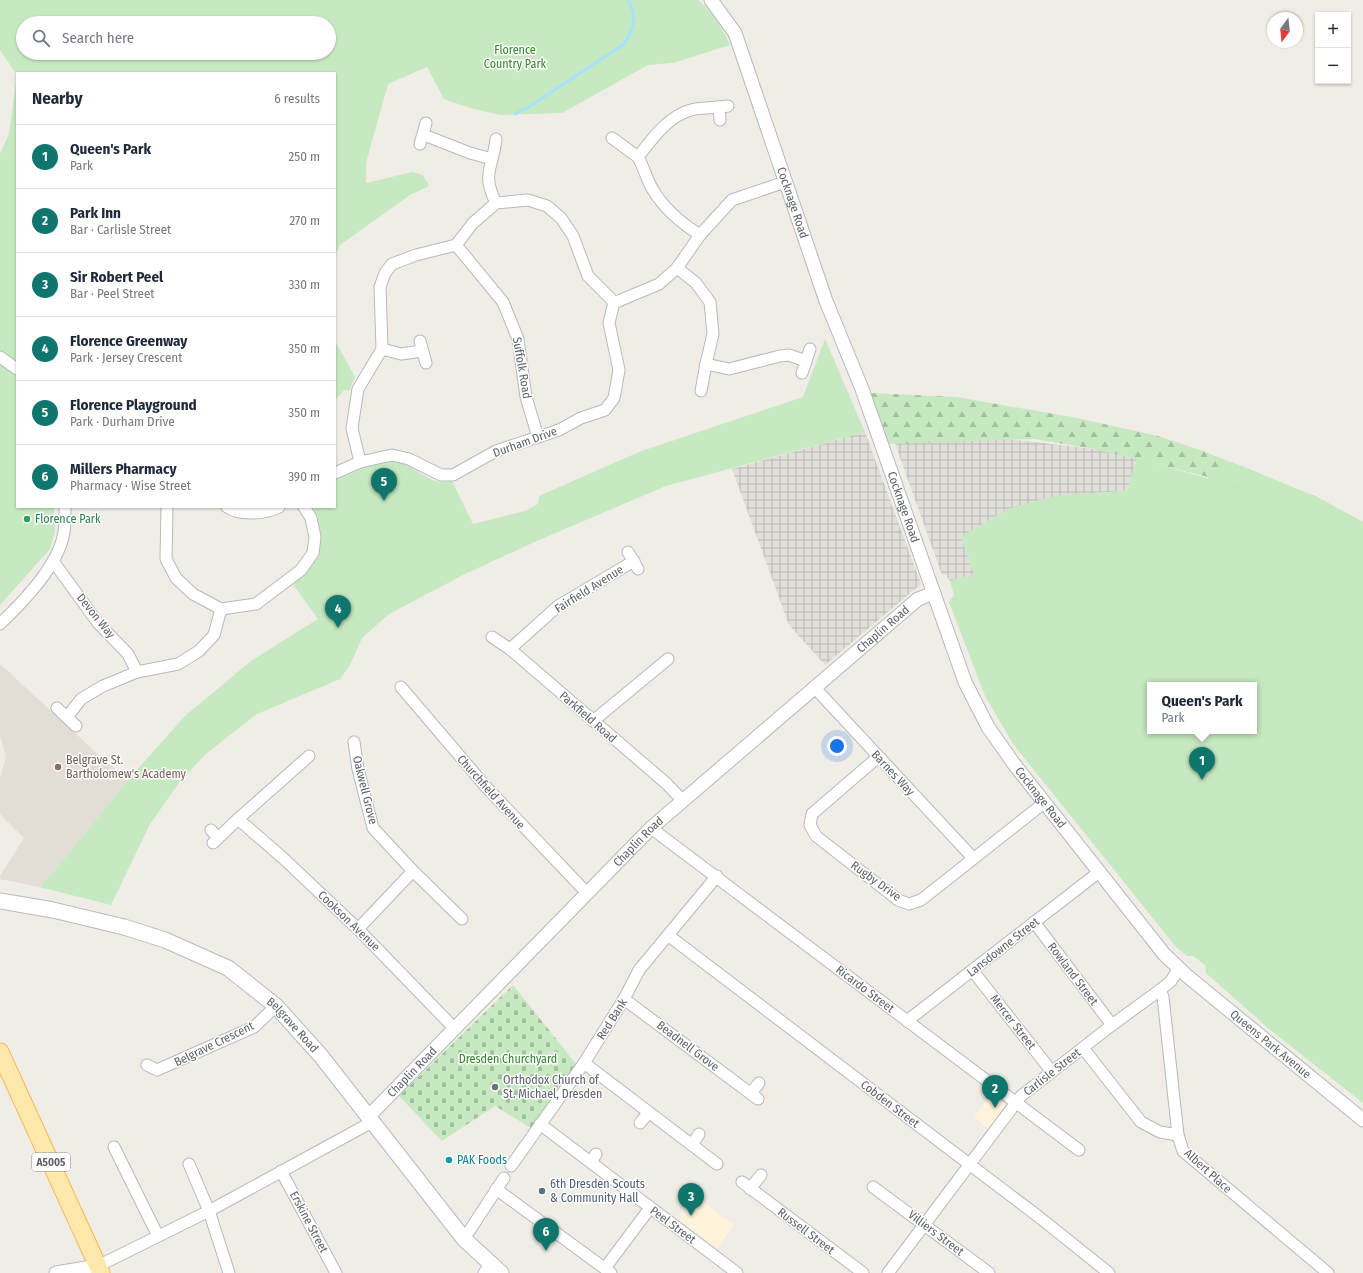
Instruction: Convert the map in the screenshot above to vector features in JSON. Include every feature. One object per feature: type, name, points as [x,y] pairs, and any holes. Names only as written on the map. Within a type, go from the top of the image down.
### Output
[{"type":"main road","name":"Belgrave Road","points":[[0,901],[124,927],[165,940],[228,968],[276,1006],[321,1056],[464,1239],[492,1270]]},
{"type":"main road","name":"A5005","points":[[1,1057],[100,1269]]},
{"type":"street","name":"Cocknage Road","points":[[711,0],[735,33],[826,301],[878,433],[965,682],[988,727],[1044,803],[1164,954],[1179,968]]},
{"type":"street","points":[[638,157],[656,135],[677,115],[692,110],[723,107],[720,120]]},
{"type":"street","points":[[426,123],[422,140],[492,159]]},
{"type":"street","points":[[612,138],[638,157],[653,190],[669,212],[684,225],[700,235]]},
{"type":"street","points":[[496,139],[487,175],[489,190],[496,203]]},
{"type":"street","points":[[360,462],[352,428],[358,389],[382,349],[380,287],[385,273],[392,264],[416,255],[456,245],[473,223],[496,203],[528,200],[547,206],[562,218],[572,236],[588,276],[618,301],[659,284],[678,268],[700,235],[732,200],[785,182]]},
{"type":"street","name":"Suffolk Road","points":[[456,245],[502,302],[518,339],[526,396],[538,437]]},
{"type":"street","points":[[678,268],[696,283],[710,302],[713,334],[701,391]]},
{"type":"street","name":"Durham Drive","points":[[336,473],[360,462],[392,455],[409,459],[441,475],[454,475],[496,451],[559,430],[581,418],[605,410],[614,398],[619,370],[609,324],[618,301]]},
{"type":"street","points":[[382,349],[401,354],[421,346],[426,363]]},
{"type":"street","points":[[802,373],[810,349]]},
{"type":"street","points":[[706,364],[729,370],[780,356],[789,355],[806,361]]},
{"type":"street","points":[[0,357],[16,368]]},
{"type":"street","points":[[0,624],[42,578],[53,561],[64,532],[65,508]]},
{"type":"street","points":[[167,508],[166,559],[176,578],[193,594],[221,609],[256,604],[300,570],[313,554],[315,537],[310,518],[305,508]]},
{"type":"street","points":[[231,508],[250,513],[274,510],[277,508]]},
{"type":"street","name":"Devon Way","points":[[53,561],[98,623],[128,654],[137,672]]},
{"type":"street","name":"Fairfield Avenue","points":[[510,649],[558,606],[633,561]]},
{"type":"street","name":"Chaplin Road","points":[[56,1273],[100,1269],[158,1236],[209,1211],[281,1171],[370,1119],[586,892],[651,828],[918,599],[934,593]]},
{"type":"street","points":[[68,716],[81,700],[103,686],[137,672],[178,664],[199,651],[214,635],[221,609]]},
{"type":"street","name":"Parkfield Road","points":[[492,637],[510,649],[593,722],[667,784],[682,800]]},
{"type":"street","points":[[593,722],[668,659]]},
{"type":"street","name":"Churchfield Avenue","points":[[401,687],[486,788],[586,892]]},
{"type":"street","name":"Barnes Way","points":[[814,687],[973,858]]},
{"type":"street","points":[[57,708],[68,716],[76,726]]},
{"type":"street","name":"Oakwell Grove","points":[[354,742],[358,770],[373,828],[413,872],[462,919]]},
{"type":"street","points":[[214,837],[309,756]]},
{"type":"street","name":"Rugby Drive","points":[[878,757],[812,814],[810,825],[816,836],[898,900],[909,904],[921,900],[1044,803]]},
{"type":"street","name":"Cookson Avenue","points":[[238,818],[358,929],[455,1028]]},
{"type":"street","name":"Ricardo Street","points":[[651,828],[717,876],[1079,1150]]},
{"type":"street","points":[[358,929],[413,872]]},
{"type":"street","name":"Lansdowne Street","points":[[908,1022],[912,1017],[973,971],[1098,872]]},
{"type":"street","name":"Red Bank","points":[[511,1166],[584,1063],[624,999],[639,970],[669,936],[717,876]]},
{"type":"street","name":"Rowland Street","points":[[1034,922],[1112,1025]]},
{"type":"street","name":"Cobden Street","points":[[669,936],[970,1165],[1109,1273]]},
{"type":"street","name":"Carlisle Street","points":[[888,1273],[1021,1096],[1112,1025],[1160,990],[1171,981],[1179,968]]},
{"type":"street","name":"Queens Park Avenue","points":[[1179,968],[1363,1120]]},
{"type":"street","name":"Mercer Street","points":[[973,971],[1052,1072]]},
{"type":"street","points":[[1160,990],[1163,997],[1178,1135]]},
{"type":"street","name":"Beadnell Grove","points":[[624,999],[754,1096],[759,1082]]},
{"type":"street","name":"Belgrave Crescent","points":[[147,1065],[157,1070],[192,1056],[254,1027],[276,1006]]},
{"type":"street","name":"Albert Place","points":[[1083,1048],[1141,1122],[1160,1132],[1178,1135],[1183,1151],[1328,1273]]},
{"type":"street","points":[[584,1063],[717,1164]]},
{"type":"street","points":[[640,1123],[648,1113]]},
{"type":"street","name":"Peel Street","points":[[540,1124],[594,1158],[650,1208],[737,1273]]},
{"type":"street","points":[[692,1145],[699,1134]]},
{"type":"street","points":[[114,1146],[158,1236]]},
{"type":"street","points":[[189,1164],[209,1211],[230,1273]]},
{"type":"street","name":"Erskine Street","points":[[281,1171],[336,1273]]},
{"type":"street","name":"Russell Street","points":[[761,1176],[746,1186],[863,1273]]},
{"type":"street","points":[[464,1239],[504,1178]]},
{"type":"street","name":"Villiers Street","points":[[873,1187],[886,1190],[925,1225],[989,1273]]},
{"type":"street","points":[[496,1189],[608,1271],[650,1208]]},
{"type":"shaded area","points":[[865,432],[921,584],[825,665],[789,625],[732,469]]},
{"type":"shaded area","points":[[981,436],[1095,449],[1137,459],[1127,491],[1059,495],[1008,509],[961,537],[974,574],[950,581],[946,575],[942,575],[893,438]]},
{"type":"shaded area","name":"Belgrave St. Bartholomew's Academy","points":[[0,664],[127,781],[64,859],[39,887],[0,879],[0,876],[24,838],[0,814],[0,778],[6,757],[0,736]]},
{"type":"shaded area","points":[[991,1094],[1005,1105],[1005,1108],[988,1129],[974,1117]]},
{"type":"shaded area","points":[[697,1197],[734,1225],[717,1248],[679,1220]]},
{"type":"green space","name":"Florence Country Park","points":[[0,0],[698,0],[717,21],[730,45],[673,63],[648,65],[562,113],[500,115],[470,108],[444,99],[427,67],[388,84],[366,163],[366,183],[412,172],[423,175],[429,186],[410,195],[340,245],[336,253],[336,72],[16,72],[16,74],[0,50]]},
{"type":"green space","points":[[16,82],[16,508],[54,508],[55,531],[50,549],[0,605],[0,154],[9,134]]},
{"type":"green space","points":[[825,339],[865,432],[666,486],[539,540],[465,574],[389,614],[362,638],[350,665],[340,679],[257,714],[207,753],[181,780],[150,824],[111,905],[39,887],[64,859],[127,781],[185,716],[251,661],[318,619],[292,583],[310,556],[318,538],[318,518],[313,508],[336,508],[336,480],[380,463],[402,463],[436,481],[452,481],[473,524],[525,511],[538,504],[539,496],[639,452],[803,397]]},
{"type":"green space","points":[[336,343],[355,377],[349,391],[344,390],[336,399]]},
{"type":"green space","points":[[871,393],[957,397],[1077,418],[1158,436],[1203,451],[1317,497],[1363,522],[961,537],[1008,509],[1059,495],[1207,499],[1208,477],[1095,449],[1034,439],[888,444]]},
{"type":"green space","points":[[1137,459],[1207,478],[1261,496],[1208,477],[1232,462],[1317,497],[1363,522],[1363,1103],[1269,1029],[1206,973],[1205,965],[1193,956],[1187,956],[1176,947],[1013,744],[985,696],[949,602],[954,595],[950,581],[974,574],[961,537],[1008,509],[1059,495],[1127,491]]},
{"type":"green space","name":"Dresden Churchyard","points":[[513,985],[576,1064],[531,1128],[495,1106],[442,1141],[399,1096]]},
{"type":"waterway","points":[[515,114],[527,108],[624,44],[630,33],[633,22],[633,12],[628,0]]},
{"type":"place","name":"Florence Playground","points":[[384,501]]},
{"type":"place","name":"Florence Park","points":[[27,519]]},
{"type":"place","name":"Florence Greenway","points":[[338,628]]},
{"type":"place","name":"Belgrave St. Bartholomew's Academy","points":[[58,767]]},
{"type":"place","name":"Queen's Park","points":[[1202,780]]},
{"type":"place","name":"Orthodox Church of St. Michael, Dresden","points":[[495,1087]]},
{"type":"place","name":"Park Inn","points":[[995,1108]]},
{"type":"place","name":"PAK Foods","points":[[449,1160]]},
{"type":"place","name":"6th Dresden Scouts & Community Hall","points":[[542,1191]]},
{"type":"place","name":"Sir Robert Peel","points":[[691,1216]]},
{"type":"place","name":"Millers Pharmacy","points":[[546,1251]]}]
